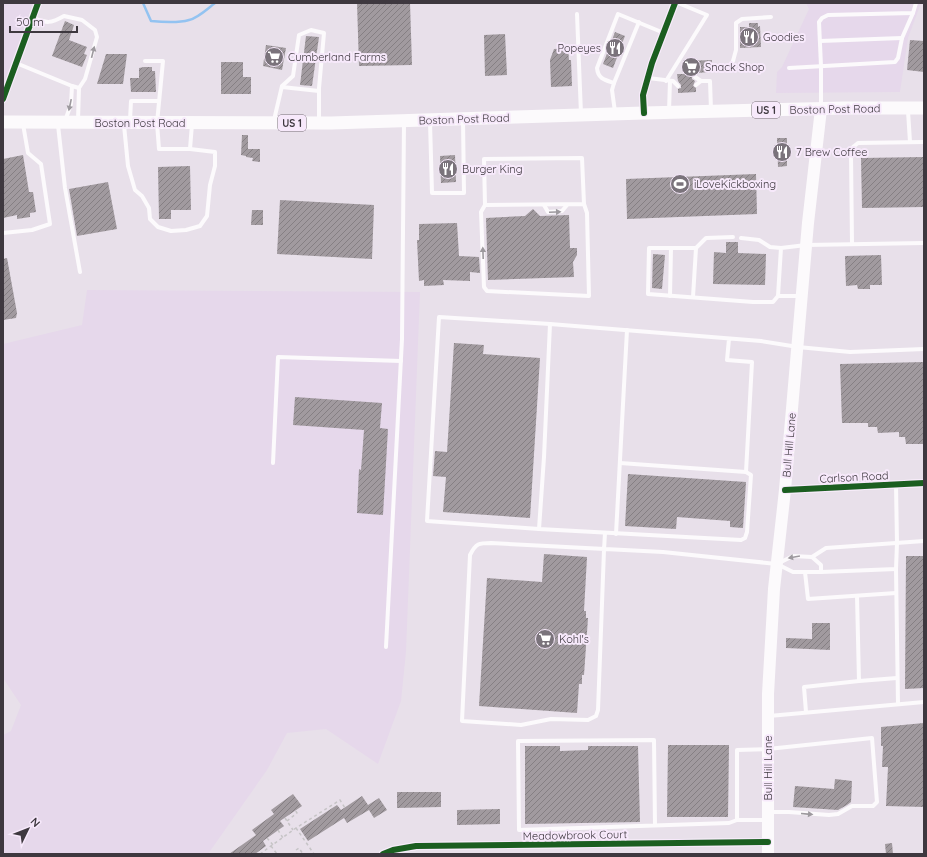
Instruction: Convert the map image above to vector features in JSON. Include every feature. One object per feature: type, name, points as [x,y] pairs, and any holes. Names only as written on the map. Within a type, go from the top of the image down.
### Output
[{"type":"main road","name":"Boston Post Road","points":[[3,122],[320,123],[669,112],[924,108]]},
{"type":"main road","name":"Bull Hill Lane","points":[[768,848],[768,686],[777,564],[798,347],[806,245],[821,109]]},
{"type":"street","points":[[3,99],[38,3]]},
{"type":"street","points":[[644,113],[643,95],[675,3]]},
{"type":"street","name":"Carlson Road","points":[[785,490],[924,483]]},
{"type":"street","name":"Meadowbrook Court","points":[[383,854],[393,850],[416,846],[768,848]]},
{"type":"lane","points":[[669,112],[670,81],[707,15],[678,3]]},
{"type":"lane","points":[[789,68],[895,62],[898,58],[902,38],[916,3]]},
{"type":"lane","points":[[821,109],[819,22],[822,18],[828,15],[913,12]]},
{"type":"lane","points":[[577,14],[581,115]]},
{"type":"lane","points":[[614,83],[602,79],[598,74],[597,68],[618,14],[664,33]]},
{"type":"lane","points":[[32,18],[47,22],[53,22],[64,16],[82,20],[94,30],[97,37],[85,79],[79,88],[67,122]]},
{"type":"lane","points":[[733,61],[736,50],[736,23],[742,19],[771,17]]},
{"type":"lane","points":[[615,114],[612,90],[639,22]]},
{"type":"lane","points":[[273,123],[282,87],[293,76],[299,35],[311,30],[324,33],[319,91],[320,123]]},
{"type":"lane","points":[[820,41],[902,38]]},
{"type":"lane","points":[[145,62],[163,61],[157,122],[160,149],[190,149],[215,152],[215,166],[210,185],[207,216],[200,226],[186,230],[171,231],[158,227],[150,219],[149,208],[142,196],[135,190],[128,166],[127,123],[131,100],[159,101]]},
{"type":"lane","points":[[16,62],[79,88]]},
{"type":"lane","points":[[670,81],[678,77]]},
{"type":"lane","points":[[695,77],[701,81],[710,81],[711,112]]},
{"type":"lane","points":[[648,78],[670,81],[678,86]]},
{"type":"lane","points":[[696,85],[701,81]]},
{"type":"lane","points":[[72,86],[71,104],[67,122],[65,188],[80,272]]},
{"type":"lane","points":[[282,87],[319,91]]},
{"type":"lane","points":[[908,108],[910,142]]},
{"type":"lane","points":[[430,120],[432,193],[464,193],[463,119]]},
{"type":"lane","points":[[386,647],[401,361],[404,121]]},
{"type":"lane","points":[[3,233],[32,230],[50,224],[41,164],[28,153],[23,122]]},
{"type":"lane","points":[[190,149],[192,123]]},
{"type":"lane","points":[[852,244],[851,154],[853,147],[858,143],[924,142]]},
{"type":"lane","points":[[582,158],[584,204],[587,213],[589,296],[487,291],[484,287],[481,212],[485,205],[484,159],[582,158]]},
{"type":"lane","points":[[544,205],[548,212],[562,212],[567,204]]},
{"type":"lane","points":[[485,205],[584,204]]},
{"type":"lane","points":[[693,297],[696,248],[706,238],[733,237]]},
{"type":"lane","points":[[741,238],[759,240],[770,247],[781,248],[806,245],[924,243]]},
{"type":"lane","points":[[696,248],[649,248],[648,294],[753,302],[773,302],[778,296],[781,248]]},
{"type":"lane","points":[[670,296],[671,248]]},
{"type":"lane","points":[[778,296],[802,296]]},
{"type":"lane","points":[[620,462],[746,472],[751,475],[747,532],[745,538],[741,540],[616,534],[427,521],[439,317],[550,324],[761,341],[798,347],[850,352],[924,349]]},
{"type":"lane","points":[[539,529],[550,324]]},
{"type":"lane","points":[[616,534],[627,330]]},
{"type":"lane","points":[[729,339],[727,360],[752,362],[746,472]]},
{"type":"lane","points":[[273,463],[278,357],[401,361]]},
{"type":"lane","points":[[896,485],[898,704]]},
{"type":"lane","points":[[605,533],[604,550],[598,710],[596,716],[588,720],[551,719],[521,725],[462,721],[470,555],[474,547],[480,543],[604,550],[663,552],[777,564],[793,572],[896,569]]},
{"type":"lane","points":[[777,564],[793,556],[812,557],[826,548],[924,541]]},
{"type":"lane","points":[[812,557],[821,565],[821,572]]},
{"type":"lane","points":[[805,572],[808,599],[896,594]]},
{"type":"lane","points":[[857,596],[859,682]]},
{"type":"lane","points":[[806,712],[804,687],[897,678]]},
{"type":"lane","points":[[768,716],[924,702]]},
{"type":"lane","points":[[655,825],[654,740],[518,741],[519,830],[729,823],[737,820],[789,812],[829,815],[838,814],[852,806],[873,806],[877,802],[872,738],[768,749],[737,750],[737,820]]},
{"type":"path","points":[[260,850],[261,853],[296,828],[340,800],[345,808]]},
{"type":"path","points":[[286,821],[297,813],[295,810]]},
{"type":"path","points":[[285,818],[294,830]]},
{"type":"path","points":[[296,828],[314,854]]},
{"type":"path","points":[[278,830],[283,838]]},
{"type":"path","points":[[267,838],[277,854]]},
{"type":"path","points":[[296,850],[299,848],[302,854]]},
{"type":"shaded area","points":[[3,3],[33,3],[3,86]]},
{"type":"shaded area","points":[[806,3],[921,3],[908,38],[900,92],[776,93],[777,72],[782,67],[809,9]]},
{"type":"shaded area","points":[[87,290],[420,292],[406,652],[401,701],[378,764],[326,729],[287,733],[267,770],[208,854],[3,854],[3,735],[11,731],[21,705],[3,678],[3,344],[82,325]]},
{"type":"building","points":[[357,3],[410,3],[412,65],[359,66]]},
{"type":"building","points":[[65,21],[74,25],[69,40],[87,47],[84,54],[87,55],[82,67],[52,56]]},
{"type":"building","name":"Goodies","points":[[749,23],[758,23],[758,27],[760,26],[761,47],[740,48],[740,27],[749,27]]},
{"type":"building","name":"Popeyes","points":[[615,32],[625,36],[621,46],[624,47],[620,56],[618,55],[613,68],[603,64]]},
{"type":"building","points":[[505,34],[507,75],[485,76],[484,35]]},
{"type":"building","name":"Cumberland Farms","points":[[306,36],[319,37],[312,86],[300,85]]},
{"type":"building","points":[[910,40],[924,41],[924,72],[907,70]]},
{"type":"building","name":"Cumberland Farms","points":[[266,45],[286,48],[282,70],[263,66]]},
{"type":"building","points":[[568,48],[569,60],[571,60],[572,86],[551,87],[550,60],[554,49]]},
{"type":"building","points":[[106,54],[127,54],[123,84],[97,84]]},
{"type":"building","points":[[712,60],[712,72],[695,73],[692,75],[692,79],[695,81],[693,86],[696,88],[696,92],[678,93],[678,89],[681,88],[681,85],[678,81],[677,74],[686,74],[685,61]]},
{"type":"building","points":[[221,62],[243,62],[243,77],[251,77],[251,94],[221,94]]},
{"type":"building","points":[[152,67],[152,71],[155,71],[156,92],[131,92],[130,78],[139,78],[139,68]]},
{"type":"building","points":[[242,135],[248,135],[248,149],[260,149],[260,162],[252,161],[253,158],[241,155]]},
{"type":"building","name":"7 Brew Coffee","points":[[777,138],[787,138],[787,166],[778,167]]},
{"type":"building","points":[[23,155],[29,192],[33,192],[36,212],[30,213],[30,217],[17,219],[17,215],[3,218],[3,159]]},
{"type":"building","name":"Burger King","points":[[455,155],[456,182],[441,183],[440,156]]},
{"type":"building","points":[[924,157],[924,207],[862,208],[861,158]]},
{"type":"building","points":[[190,166],[191,210],[171,210],[171,219],[159,219],[158,167]]},
{"type":"building","points":[[756,174],[757,214],[627,219],[626,179]]},
{"type":"building","points":[[108,182],[117,229],[77,236],[69,189]]},
{"type":"building","points":[[280,200],[374,205],[372,259],[277,254]]},
{"type":"building","points":[[533,209],[540,216],[569,215],[570,248],[577,248],[577,255],[573,262],[574,277],[488,280],[486,218],[525,216]]},
{"type":"building","points":[[252,210],[263,210],[263,225],[251,225]]},
{"type":"building","points":[[457,223],[459,256],[479,257],[480,273],[470,272],[470,281],[443,280],[444,285],[424,286],[424,280],[419,281],[417,240],[419,240],[419,224]]},
{"type":"building","points":[[726,242],[738,242],[738,253],[766,254],[765,285],[713,284],[714,252],[726,253]]},
{"type":"building","points":[[653,254],[665,255],[662,289],[652,288]]},
{"type":"building","points":[[881,255],[882,285],[870,285],[870,289],[858,289],[857,285],[846,286],[845,256]]},
{"type":"building","points":[[7,258],[17,313],[16,318],[3,320],[3,259]]},
{"type":"building","points":[[454,343],[484,345],[483,354],[540,358],[530,518],[443,512],[446,477],[433,476],[435,451],[447,452]]},
{"type":"building","points":[[924,362],[924,444],[906,444],[905,437],[899,437],[899,432],[878,433],[877,427],[868,427],[868,423],[842,423],[840,364]]},
{"type":"building","points":[[295,397],[382,403],[380,428],[388,429],[383,515],[357,513],[359,469],[361,470],[364,430],[293,425]]},
{"type":"building","points":[[628,474],[746,482],[743,528],[730,527],[730,521],[677,517],[676,529],[625,526]]},
{"type":"building","points":[[544,554],[587,557],[584,611],[586,611],[586,618],[588,618],[584,675],[582,675],[582,684],[579,684],[577,713],[479,706],[487,578],[542,582]]},
{"type":"building","points":[[906,556],[924,556],[924,688],[905,689]]},
{"type":"building","points":[[812,623],[830,623],[830,650],[786,648],[786,638],[812,639]]},
{"type":"building","points":[[924,723],[924,807],[886,806],[888,767],[882,767],[883,746],[881,746],[881,727]]},
{"type":"building","points":[[668,745],[729,745],[728,817],[667,817]]},
{"type":"building","points":[[525,746],[560,746],[560,751],[588,750],[588,746],[638,746],[640,822],[525,824]]},
{"type":"building","points":[[835,779],[852,781],[851,802],[847,805],[838,810],[793,807],[795,786],[834,789]]},
{"type":"building","points":[[397,792],[441,792],[441,807],[397,808]]},
{"type":"building","points":[[293,794],[302,806],[280,821],[284,826],[263,841],[266,846],[255,854],[229,854],[256,835],[252,830],[274,814],[271,810]]},
{"type":"building","points":[[362,796],[368,805],[379,798],[387,810],[374,818],[369,810],[347,823],[344,818],[308,841],[300,829],[337,805],[341,810]]},
{"type":"building","points":[[500,809],[500,824],[457,825],[457,810]]},
{"type":"building","points":[[892,843],[893,854],[886,854],[885,844]]},
{"type":"waterway","points":[[143,3],[151,21],[170,22],[192,19],[215,3]]},
{"type":"cycle path","points":[[3,99],[38,3]]},
{"type":"cycle path","points":[[644,113],[643,95],[652,63],[675,3]]},
{"type":"cycle path","points":[[785,490],[924,483]]},
{"type":"cycle path","points":[[383,854],[393,850],[416,846],[768,842]]},
{"type":"place","name":"Goodies","points":[[749,37]]},
{"type":"place","name":"Popeyes","points":[[615,48]]},
{"type":"place","name":"Cumberland Farms","points":[[274,57]]},
{"type":"place","name":"Snack Shop","points":[[691,67]]},
{"type":"place","name":"7 Brew Coffee","points":[[782,152]]},
{"type":"place","name":"Burger King","points":[[448,169]]},
{"type":"place","name":"iLoveKickboxing","points":[[680,184]]},
{"type":"place","name":"Kohl's","points":[[545,639]]}]
